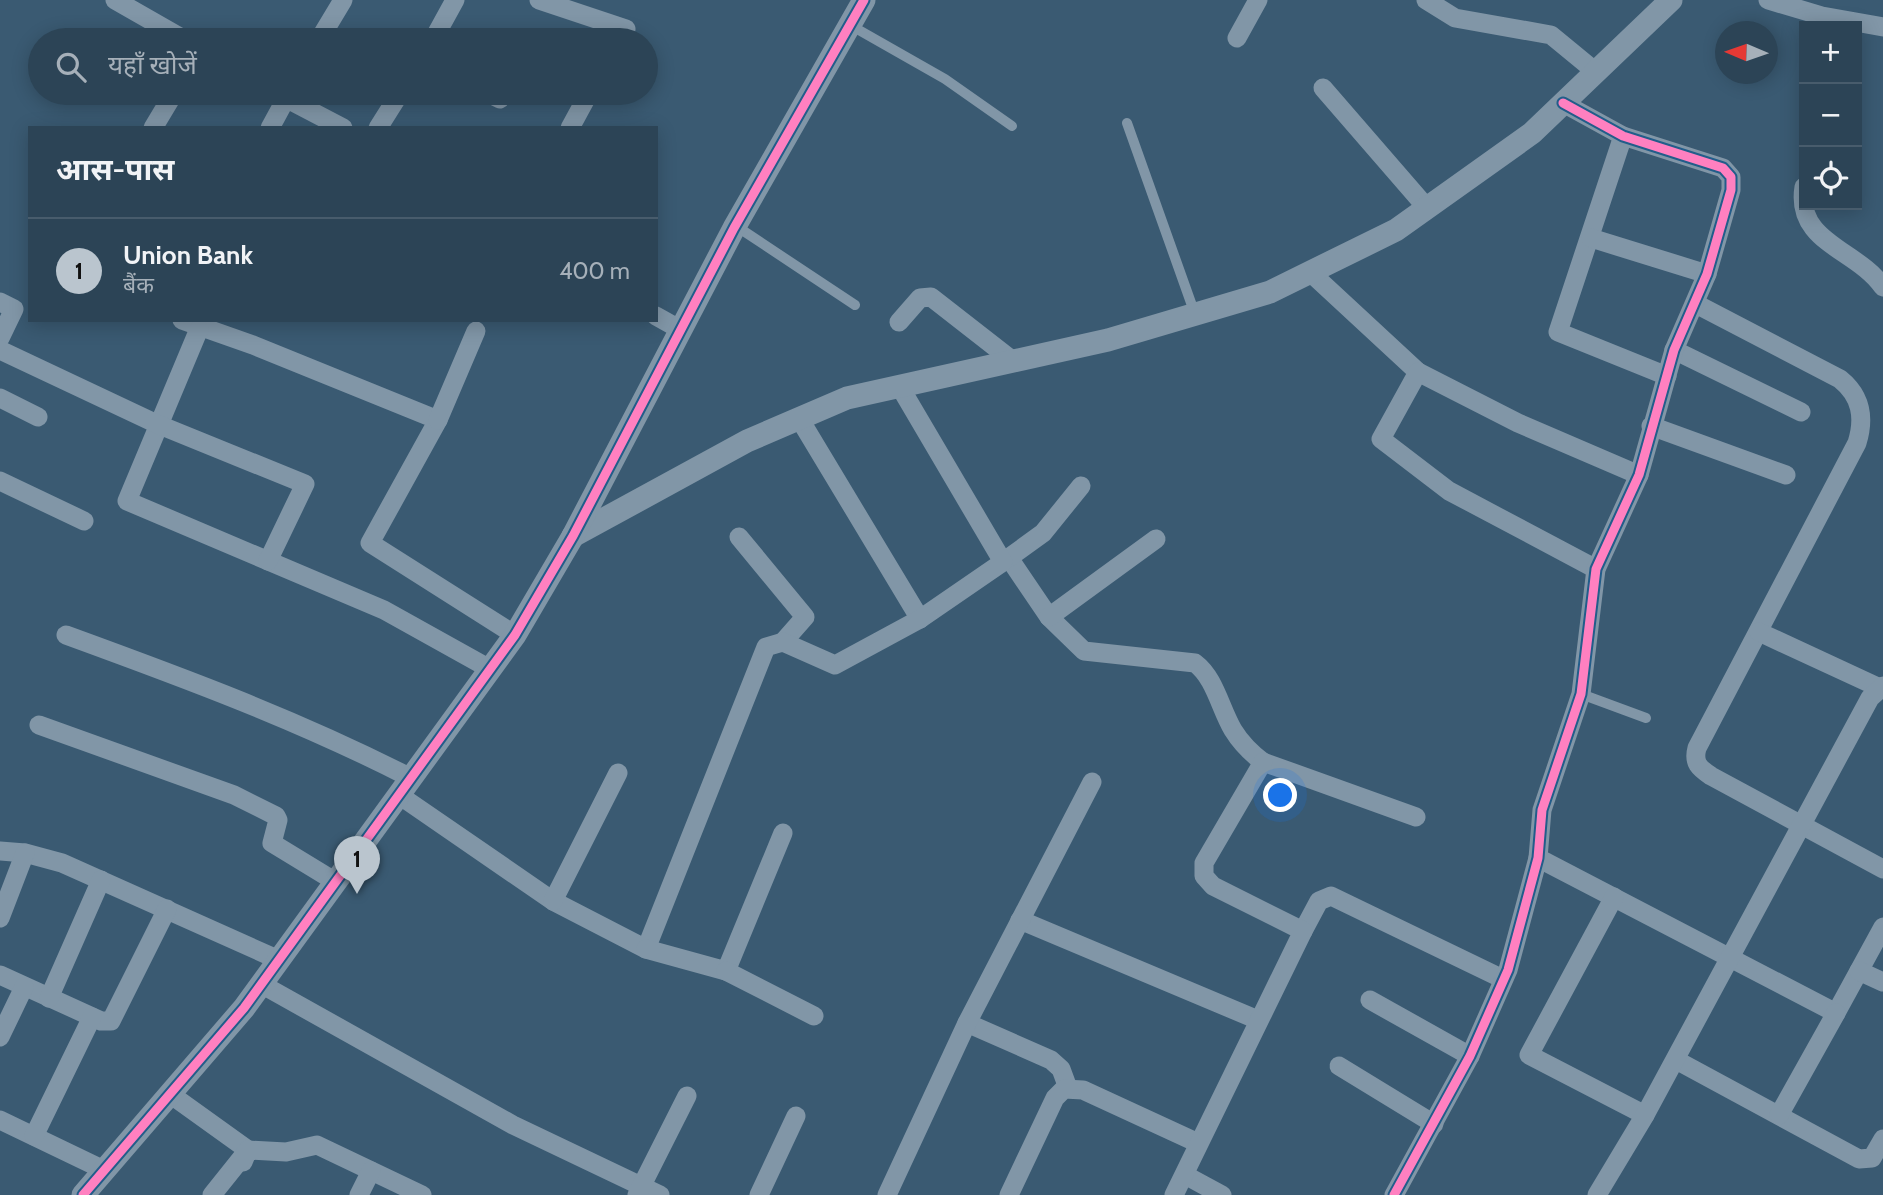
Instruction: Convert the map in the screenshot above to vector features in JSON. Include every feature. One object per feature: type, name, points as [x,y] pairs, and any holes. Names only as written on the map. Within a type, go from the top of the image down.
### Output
[{"type":"street","points":[[326,28],[342,0]]},
{"type":"street","points":[[440,28],[455,0]]},
{"type":"street","points":[[539,0],[623,28]]},
{"type":"street","points":[[83,1195],[261,985],[515,635],[573,536],[736,225],[864,0]]},
{"type":"street","points":[[1237,38],[1258,0]]},
{"type":"street","points":[[1426,0],[1455,18],[1551,35],[1596,72]]},
{"type":"street","points":[[573,536],[747,441],[847,398],[1108,340],[1270,292],[1396,230],[1532,134],[1670,0]]},
{"type":"street","points":[[1768,0],[1821,21]]},
{"type":"street","points":[[119,1],[165,28]]},
{"type":"street","points":[[1862,25],[1883,27]]},
{"type":"street","points":[[1323,88],[1427,208]]},
{"type":"street","points":[[1394,1195],[1471,1056],[1503,979],[1538,858],[1542,810],[1581,694],[1596,569],[1639,475],[1674,350],[1707,274],[1731,190],[1728,171],[1623,136],[1563,103]]},
{"type":"street","points":[[154,126],[167,105]]},
{"type":"street","points":[[271,126],[280,105]]},
{"type":"street","points":[[302,105],[339,126]]},
{"type":"street","points":[[378,126],[392,105]]},
{"type":"street","points":[[571,126],[583,105]]},
{"type":"street","points":[[1623,136],[1558,332],[1667,376]]},
{"type":"street","points":[[1803,210],[1812,229],[1869,272],[1883,287]]},
{"type":"street","points":[[1591,238],[1707,274]]},
{"type":"street","points":[[1310,272],[1418,372],[1518,423],[1639,475]]},
{"type":"street","points":[[900,322],[920,298],[931,297],[1013,361]]},
{"type":"street","points":[[0,302],[14,309],[0,338]]},
{"type":"street","points":[[1696,303],[1840,379],[1850,387],[1861,410],[1857,443],[1697,747],[1695,760],[1700,769],[1883,869]]},
{"type":"street","points":[[658,317],[681,330]]},
{"type":"street","points":[[438,420],[253,345],[190,324],[157,424],[127,501],[384,610],[490,669]]},
{"type":"street","points":[[476,331],[438,420],[370,543],[515,635]]},
{"type":"street","points":[[0,350],[157,424],[306,484],[268,561]]},
{"type":"street","points":[[1674,350],[1801,412]]},
{"type":"street","points":[[1418,372],[1381,439],[1459,497],[1596,569]]},
{"type":"street","points":[[900,387],[1006,560],[1049,617],[1084,652],[1195,663],[1208,678],[1233,729],[1248,750],[1263,762],[1416,817]]},
{"type":"street","points":[[0,398],[38,417]]},
{"type":"street","points":[[799,418],[920,619]]},
{"type":"street","points":[[1651,426],[1786,475]]},
{"type":"street","points":[[0,481],[84,520]]},
{"type":"street","points":[[783,642],[835,665],[920,619],[1006,560],[1043,533],[1081,486]]},
{"type":"street","points":[[646,949],[766,647],[783,642],[805,617],[739,537]]},
{"type":"street","points":[[1049,617],[1156,539]]},
{"type":"street","points":[[1597,1195],[1646,1115],[1870,698],[1881,687],[1759,632]]},
{"type":"street","points":[[66,635],[255,704],[327,735],[405,786],[553,901],[646,949],[726,971],[814,1016]]},
{"type":"street","points":[[38,725],[234,794],[275,816],[277,825],[271,839],[276,848],[335,882]]},
{"type":"street","points":[[1263,762],[1205,863],[1203,876],[1213,886],[1303,931]]},
{"type":"street","points":[[553,901],[618,774]]},
{"type":"street","points":[[887,1195],[967,1023],[1092,782]]},
{"type":"street","points":[[726,971],[783,834]]},
{"type":"street","points":[[0,851],[25,853],[62,863],[279,960]]},
{"type":"street","points":[[0,918],[25,853]]},
{"type":"street","points":[[1538,858],[1836,1013]]},
{"type":"street","points":[[50,998],[101,880]]},
{"type":"street","points":[[1174,1195],[1319,901],[1331,896],[1503,979]]},
{"type":"street","points":[[1614,897],[1530,1055],[1646,1115]]},
{"type":"street","points":[[0,975],[92,1017],[105,1022],[114,1019],[167,909]]},
{"type":"street","points":[[1020,920],[1258,1020]]},
{"type":"street","points":[[1779,1115],[1883,926]]},
{"type":"street","points":[[1859,971],[1883,982]]},
{"type":"street","points":[[261,985],[513,1125],[639,1190],[660,1195]]},
{"type":"street","points":[[0,1037],[24,986]]},
{"type":"street","points":[[1370,1000],[1471,1056]]},
{"type":"street","points":[[34,1136],[92,1017]]},
{"type":"street","points":[[967,1023],[1051,1060],[1060,1069],[1068,1088]]},
{"type":"street","points":[[1676,1060],[1864,1160],[1872,1158],[1883,1139]]},
{"type":"street","points":[[1339,1066],[1434,1124]]},
{"type":"street","points":[[1009,1195],[1055,1098],[1068,1088],[1083,1090],[1198,1143]]},
{"type":"street","points":[[170,1094],[248,1150],[286,1152],[317,1145],[422,1195]]},
{"type":"street","points":[[639,1190],[687,1096]]},
{"type":"street","points":[[759,1195],[796,1116]]},
{"type":"street","points":[[0,1120],[104,1170]]},
{"type":"street","points":[[212,1195],[248,1150]]},
{"type":"street","points":[[230,1195],[248,1150]]},
{"type":"street","points":[[359,1195],[371,1171]]},
{"type":"street","points":[[1185,1175],[1222,1195]]},
{"type":"lane","points":[[850,25],[945,79],[1012,126]]},
{"type":"lane","points":[[1127,123],[1195,314]]},
{"type":"lane","points":[[736,225],[855,305]]},
{"type":"lane","points":[[1581,694],[1646,718]]},
{"type":"cycle path","points":[[83,1195],[244,1008],[515,635],[573,536],[734,228],[864,0]]},
{"type":"cycle path","points":[[1394,1195],[1470,1056],[1508,970],[1538,858],[1542,810],[1581,694],[1596,569],[1639,475],[1674,350],[1707,274],[1731,190],[1731,177],[1723,168],[1623,136],[1563,103]]},
{"type":"place","name":"Union Bank","points":[[357,894]]}]
